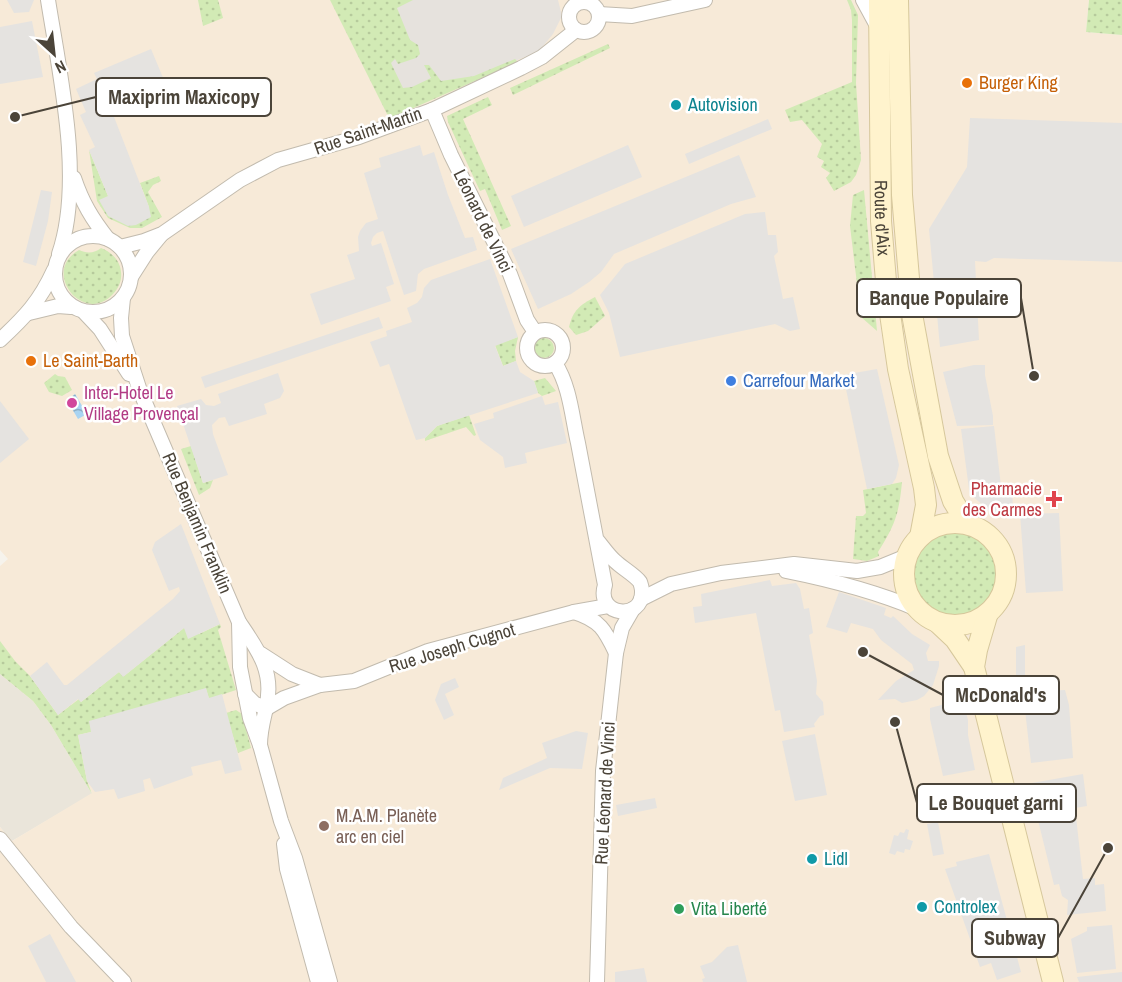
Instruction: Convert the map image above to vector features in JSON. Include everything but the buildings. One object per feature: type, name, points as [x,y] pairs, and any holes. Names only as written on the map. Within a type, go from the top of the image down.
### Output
[{"type":"main road","name":"Route d'Aix","points":[[879,0],[883,242],[897,369],[924,488],[926,505],[920,537]]},
{"type":"main road","name":"Route d'Aix","points":[[898,0],[902,195],[912,314],[938,456],[953,501],[967,524]]},
{"type":"main road","points":[[937,623],[954,626],[971,624],[987,615],[1001,598],[1006,587],[1006,563],[1002,552],[985,532],[967,524],[942,525],[920,537],[907,556],[904,584],[917,609],[956,639],[974,667],[1053,982]]},
{"type":"main road","points":[[974,667],[987,615]]},
{"type":"street","points":[[0,340],[29,313],[44,292],[67,233],[70,165],[58,58],[48,0]]},
{"type":"street","points":[[599,14],[632,16],[705,0]]},
{"type":"street","points":[[863,0],[879,31]]},
{"type":"street","points":[[574,2],[590,3],[599,14],[595,28],[586,32],[572,27],[569,18],[574,2]]},
{"type":"street","name":"Rue Saint-Martin","points":[[120,247],[162,234],[240,180],[278,160],[359,137],[432,110],[542,57],[576,30]]},
{"type":"street","name":"Léonard de Vinci","points":[[432,110],[451,155],[510,274],[527,320],[535,332]]},
{"type":"street","points":[[29,313],[58,306],[98,312],[112,308],[123,298],[129,288],[131,277],[129,261],[120,247],[94,223],[81,201],[70,165]]},
{"type":"street","name":"Rue Saint-Martin","points":[[131,277],[162,234]]},
{"type":"street","points":[[60,255],[68,244],[81,238],[94,236],[108,238]]},
{"type":"street","points":[[54,268],[55,283],[61,296],[78,309]]},
{"type":"street","name":"Rue Benjamin Franklin","points":[[123,298],[120,318],[122,336],[140,391],[239,622]]},
{"type":"street","name":"Rue Benjamin Franklin","points":[[78,309],[100,329],[140,391]]},
{"type":"street","points":[[548,330],[559,337],[563,350],[555,363],[542,366],[530,359],[527,345],[535,332],[548,330]]},
{"type":"street","points":[[555,363],[565,381],[614,624],[616,653]]},
{"type":"street","points":[[597,540],[614,560],[634,577],[642,593],[637,604]]},
{"type":"street","points":[[671,584],[617,573],[607,580],[607,598],[617,611],[626,612],[671,584],[721,573],[794,564],[857,571],[880,567],[907,556]]},
{"type":"street","points":[[772,568],[845,583],[917,609]]},
{"type":"street","name":"Rue Joseph Cugnot","points":[[267,708],[284,698],[320,685],[354,681],[428,651],[579,611],[607,598]]},
{"type":"street","name":"Rue Léonard de Vinci","points":[[597,982],[603,771],[616,653],[622,628],[637,604]]},
{"type":"street","points":[[579,611],[600,625],[616,653]]},
{"type":"street","points":[[239,622],[261,654],[267,670],[269,683],[267,708],[260,729],[260,745]]},
{"type":"street","points":[[239,622],[240,667],[250,718],[281,821],[295,858],[330,982]]},
{"type":"street","name":"Rue Joseph Cugnot","points":[[261,654],[292,674],[320,685]]},
{"type":"street","points":[[242,678],[267,670]]},
{"type":"street","name":"Rue Joseph Cugnot","points":[[267,670],[292,674]]},
{"type":"street","points":[[245,694],[255,704],[267,708]]},
{"type":"street","points":[[281,821],[287,869],[318,982]]},
{"type":"street","points":[[0,839],[71,927],[123,982]]},
{"type":"shaded area","points":[[0,0],[1089,0],[1086,32],[1122,35],[1122,982],[0,982],[0,827],[12,841],[92,793],[51,725],[33,701],[0,674],[0,566],[8,559],[0,550]]},
{"type":"shaded area","points":[[7,0],[34,0],[29,12],[14,13]]},
{"type":"shaded area","points":[[367,0],[558,0],[562,16],[553,34],[539,51],[397,111]]},
{"type":"shaded area","points":[[32,21],[43,77],[0,84],[0,27]]},
{"type":"shaded area","points":[[151,49],[164,80],[109,104],[151,217],[136,225],[128,226],[108,216],[99,200],[108,196],[89,150],[95,147],[80,115],[86,112],[76,89],[97,79],[94,73]]},
{"type":"shaded area","points":[[970,118],[1122,123],[1122,262],[994,258],[986,262],[975,261],[979,340],[940,347],[929,229],[967,167]]},
{"type":"shaded area","points":[[768,119],[772,129],[689,164],[685,154]]},
{"type":"shaded area","points":[[420,145],[423,156],[434,152],[465,238],[473,237],[477,250],[424,269],[418,274],[416,291],[404,295],[383,231],[377,233],[371,243],[372,246],[381,243],[394,284],[386,287],[391,301],[321,325],[310,294],[355,279],[347,255],[359,251],[358,237],[366,223],[378,219],[364,173],[381,167],[379,158]]},
{"type":"shaded area","points":[[628,145],[642,177],[524,227],[511,196]]},
{"type":"shaded area","points":[[739,155],[756,197],[731,204],[614,254],[601,272],[589,282],[571,294],[538,309],[511,249]]},
{"type":"shaded area","points":[[41,190],[52,192],[48,221],[36,266],[23,262]]},
{"type":"shaded area","points":[[765,212],[768,235],[776,235],[778,252],[774,256],[783,299],[793,297],[800,329],[790,331],[775,324],[620,357],[609,313],[600,295],[625,264],[745,214]]},
{"type":"shaded area","points":[[490,259],[518,337],[495,346],[503,366],[516,361],[520,372],[534,381],[538,393],[437,426],[425,438],[416,440],[389,364],[380,367],[370,342],[387,336],[386,331],[412,322],[407,308],[417,303],[422,297],[424,288],[431,280]]},
{"type":"shaded area","points":[[379,317],[383,328],[205,388],[201,377]]},
{"type":"shaded area","points":[[974,365],[985,365],[993,425],[957,426],[943,372]]},
{"type":"shaded area","points":[[877,369],[899,465],[892,484],[867,489],[843,375]]},
{"type":"shaded area","points":[[278,373],[284,391],[280,398],[264,404],[267,414],[229,426],[225,417],[219,418],[212,425],[228,475],[203,483],[177,406],[201,399],[206,405],[214,406],[221,403],[218,394]]},
{"type":"shaded area","points":[[542,396],[545,405],[558,402],[567,443],[525,453],[527,463],[505,468],[503,457],[480,440],[474,424],[494,418],[493,413]]},
{"type":"shaded area","points":[[0,401],[29,439],[0,463]]},
{"type":"shaded area","points":[[994,426],[1001,486],[1012,485],[1013,512],[992,513],[970,494],[961,429]]},
{"type":"shaded area","points":[[1059,513],[1063,591],[1026,593],[1020,514]]},
{"type":"shaded area","points":[[181,524],[220,624],[188,639],[184,628],[123,677],[119,672],[81,702],[78,699],[58,715],[30,676],[47,662],[64,685],[67,685],[173,599],[180,591],[179,587],[169,591],[152,550],[155,542]]},
{"type":"shaded area","points":[[770,580],[772,586],[796,583],[800,589],[804,609],[809,608],[813,633],[809,635],[817,681],[816,694],[823,702],[824,715],[820,716],[814,724],[815,727],[784,732],[780,710],[775,711],[756,613],[695,623],[693,607],[702,606],[701,594]]},
{"type":"shaded area","points":[[839,592],[886,608],[884,615],[891,618],[893,616],[912,634],[930,645],[926,653],[928,661],[939,661],[939,666],[933,685],[924,696],[902,703],[895,699],[878,700],[896,681],[914,670],[912,664],[881,640],[873,629],[851,623],[847,633],[826,627]]},
{"type":"shaded area","points":[[1025,645],[1025,675],[1016,675],[1016,647]]},
{"type":"shaded area","points":[[0,674],[33,701],[51,725],[92,794],[12,841],[0,827]]},
{"type":"shaded area","points":[[455,678],[459,687],[445,694],[454,715],[444,720],[435,700],[441,684]]},
{"type":"shaded area","points":[[206,688],[209,698],[222,694],[242,770],[225,774],[221,760],[191,767],[193,775],[154,789],[150,778],[143,780],[145,791],[118,799],[114,789],[95,792],[87,781],[78,735],[91,732],[89,721]]},
{"type":"shaded area","points":[[1065,690],[1069,705],[1073,758],[1031,763],[1023,692]]},
{"type":"shaded area","points":[[949,703],[964,705],[975,770],[943,776],[930,719],[930,708]]},
{"type":"shaded area","points":[[576,731],[588,733],[582,769],[550,768],[499,790],[503,778],[547,758],[542,743]]},
{"type":"shaded area","points":[[815,734],[827,795],[795,801],[782,741]]},
{"type":"shaded area","points":[[1083,774],[1087,806],[1075,808],[1083,879],[1095,878],[1095,885],[1104,884],[1106,911],[1067,915],[1068,900],[1062,896],[1059,884],[1054,885],[1035,808],[1039,807],[1032,783]]},
{"type":"shaded area","points":[[655,798],[657,808],[618,816],[616,805]]},
{"type":"shaded area","points":[[938,822],[944,854],[933,856],[927,824]]},
{"type":"shaded area","points":[[906,829],[909,830],[907,839],[913,841],[910,850],[905,849],[904,853],[897,851],[895,855],[889,853],[894,835],[904,833]]},
{"type":"shaded area","points":[[989,854],[1021,972],[997,980],[991,963],[980,967],[945,869],[957,866],[956,862]]},
{"type":"shaded area","points":[[1112,925],[1116,969],[1077,973],[1071,939],[1087,931],[1087,927]]},
{"type":"shaded area","points":[[50,934],[76,982],[46,982],[28,946]]},
{"type":"shaded area","points":[[738,945],[747,982],[703,982],[702,979],[705,978],[700,966],[712,962],[727,947]]},
{"type":"shaded area","points":[[644,968],[647,982],[615,982],[615,972]]},
{"type":"shaded area","points":[[1122,972],[1122,982],[1079,982],[1077,977]]},
{"type":"green space","points":[[198,0],[218,0],[223,18],[203,26]]},
{"type":"green space","points":[[330,0],[413,0],[397,8],[410,40],[418,45],[420,54],[416,58],[398,64],[395,59],[391,63],[403,88],[412,87],[431,78],[424,65],[429,65],[441,81],[474,76],[515,59],[518,62],[393,117],[387,114]]},
{"type":"green space","points":[[847,0],[851,0],[858,15],[856,83],[861,160],[851,182],[834,191],[826,178],[830,173],[821,167],[824,161],[817,157],[822,144],[802,120],[790,122],[785,110],[852,82],[852,20]]},
{"type":"green space","points":[[1089,0],[1122,0],[1122,35],[1086,32]]},
{"type":"green space","points":[[608,44],[610,48],[513,95],[510,88]]},
{"type":"green space","points":[[488,97],[492,105],[463,119],[511,226],[502,230],[485,189],[480,191],[447,116]]},
{"type":"green space","points":[[89,150],[108,196],[149,207],[140,183],[159,176],[161,181],[153,185],[148,192],[162,217],[142,228],[130,228],[108,218],[97,201]]},
{"type":"green space","points":[[864,190],[877,331],[861,317],[850,226],[853,195]]},
{"type":"green space","points":[[101,248],[117,260],[121,275],[120,281],[113,294],[102,302],[90,304],[79,300],[70,292],[65,282],[64,271],[68,260],[79,250],[91,252]]},
{"type":"green space","points":[[595,297],[605,316],[588,331],[576,335],[569,327],[575,312]]},
{"type":"green space","points":[[518,337],[515,351],[516,361],[503,366],[495,345]]},
{"type":"green space","points":[[540,338],[548,338],[554,344],[554,352],[548,358],[540,358],[534,352],[534,344]]},
{"type":"green space","points":[[55,374],[65,377],[72,390],[62,396],[49,392],[44,383]]},
{"type":"green space","points":[[545,378],[556,391],[542,396],[538,393],[534,381]]},
{"type":"green space","points":[[469,415],[476,435],[474,436],[466,427],[425,441],[425,438],[437,426]]},
{"type":"green space","points":[[191,446],[203,483],[213,480],[210,488],[199,495],[181,449]]},
{"type":"green space","points":[[902,482],[895,519],[878,552],[879,556],[867,561],[853,559],[856,516],[863,516],[866,513],[863,490]]},
{"type":"green space","points":[[956,532],[972,535],[986,544],[995,558],[998,574],[995,590],[986,604],[972,613],[956,616],[940,613],[926,604],[917,590],[914,574],[917,558],[926,544],[940,535]]},
{"type":"green space","points":[[220,624],[221,627],[218,630],[236,690],[209,699],[206,689],[78,735],[87,781],[92,794],[51,725],[33,701],[0,674],[0,641],[30,676],[58,715],[79,699],[81,702],[119,672],[124,676],[184,628],[199,634]]},
{"type":"green space","points":[[236,710],[242,714],[251,748],[238,753],[226,713]]},
{"type":"water","points":[[75,394],[87,414],[78,419],[67,404],[69,403],[67,400]]},
{"type":"place","name":"Burger King","points":[[967,83]]},
{"type":"place","name":"Autovision","points":[[676,105]]},
{"type":"place","name":"Maxiprim Maxicopy","points":[[15,117]]},
{"type":"place","name":"Le Saint-Barth","points":[[31,361]]},
{"type":"place","name":"Banque Populaire","points":[[1034,376]]},
{"type":"place","name":"Carrefour Market","points":[[731,381]]},
{"type":"place","name":"Inter-Hotel Le Village Provençal","points":[[72,403]]},
{"type":"place","name":"Pharmacie des Carmes","points":[[1054,499]]},
{"type":"place","name":"McDonald's","points":[[863,652]]},
{"type":"place","name":"Le Bouquet garni","points":[[895,722]]},
{"type":"place","name":"M.A.M. Planète arc en ciel","points":[[324,826]]},
{"type":"place","name":"Subway","points":[[1108,848]]},
{"type":"place","name":"Lidl","points":[[812,859]]},
{"type":"place","name":"Controlex","points":[[922,907]]},
{"type":"place","name":"Vita Liberté","points":[[679,909]]}]
